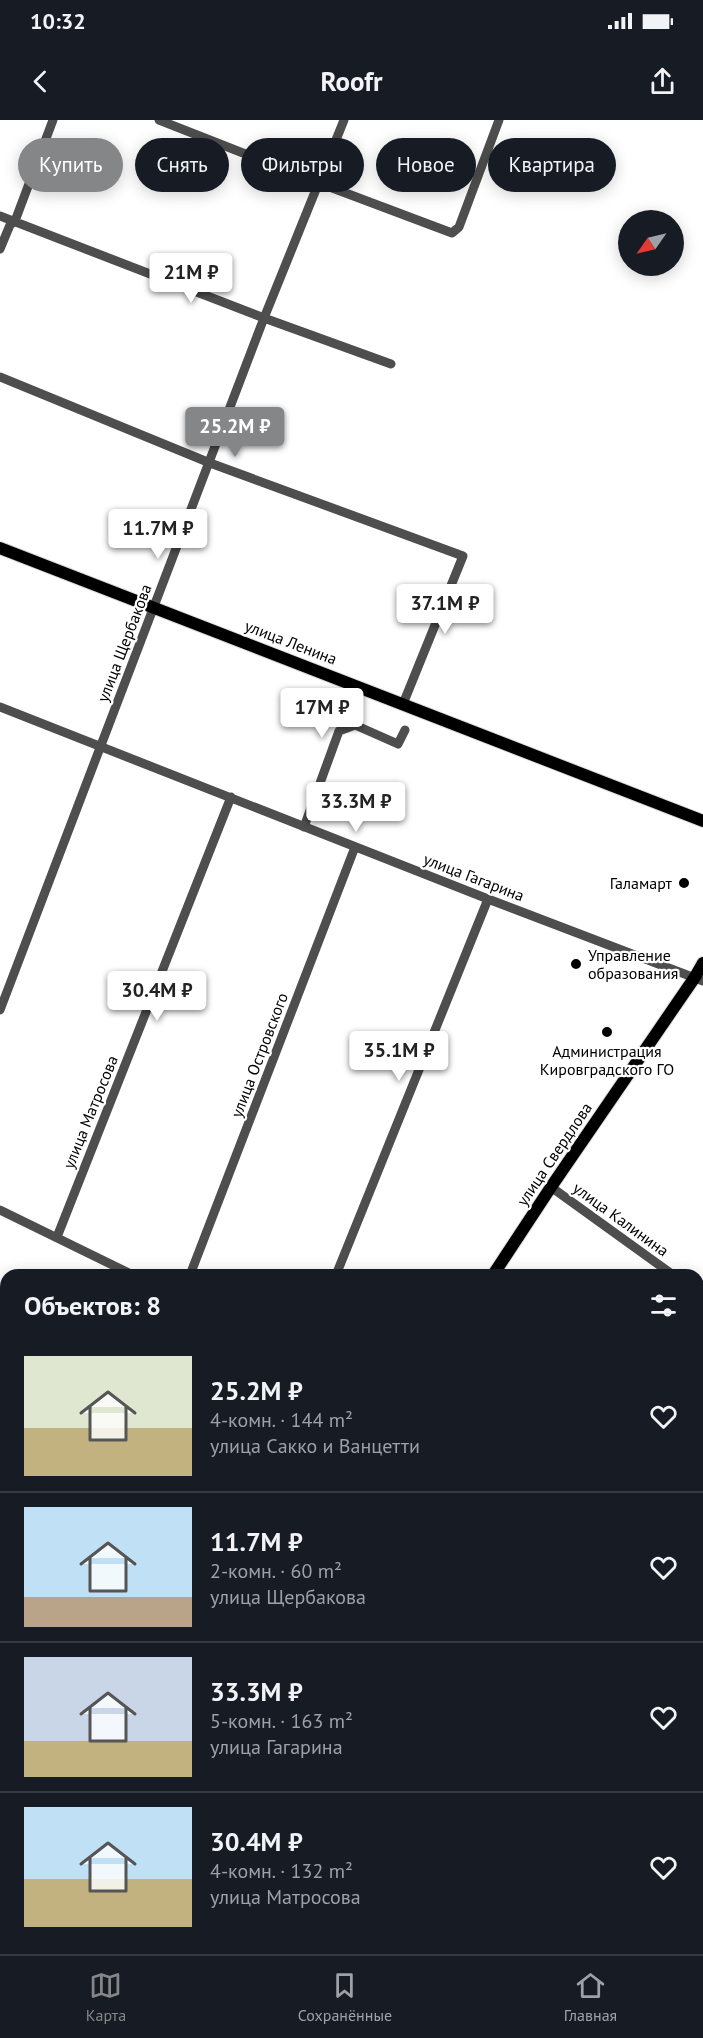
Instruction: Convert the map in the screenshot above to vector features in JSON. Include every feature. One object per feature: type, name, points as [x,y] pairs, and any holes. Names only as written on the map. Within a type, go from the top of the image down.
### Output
[{"type":"main road","name":"улица Ленина","points":[[0,548],[703,821]]},
{"type":"main road","name":"улица Свердлова","points":[[497,1269],[551,1186],[699,979],[703,963]]},
{"type":"street","points":[[0,249],[10,225],[15,221],[53,120]]},
{"type":"street","points":[[159,120],[241,152]]},
{"type":"street","name":"улица Щербакова","points":[[337,138],[344,120]]},
{"type":"street","points":[[343,192],[448,232],[455,232],[459,227],[499,120]]},
{"type":"street","name":"улица Щербакова","points":[[0,1010],[264,318],[315,192]]},
{"type":"street","points":[[0,216],[264,318],[391,364]]},
{"type":"street","points":[[0,377],[210,463],[463,556],[403,704]]},
{"type":"street","name":"улица Гагарина","points":[[0,707],[488,899],[699,979]]},
{"type":"street","points":[[304,827],[339,731],[355,725],[398,744],[405,730]]},
{"type":"street","name":"улица Матросова","points":[[57,1237],[231,798]]},
{"type":"street","name":"улица Островского","points":[[192,1269],[356,847]]},
{"type":"street","points":[[338,1269],[488,899]]},
{"type":"street","name":"улица Калинина","points":[[551,1186],[665,1269]]},
{"type":"street","points":[[0,1210],[122,1269]]},
{"type":"place","name":"Галамарт","points":[[684,883]]},
{"type":"place","name":"Управление образования","points":[[576,964]]},
{"type":"place","name":"Администрация Кировградского ГО","points":[[607,1032]]}]
